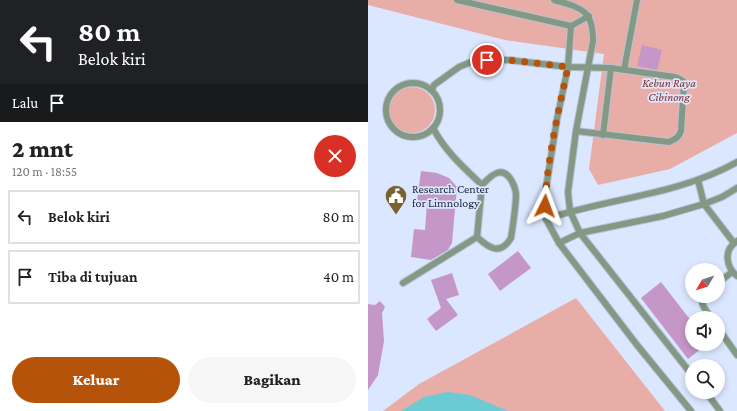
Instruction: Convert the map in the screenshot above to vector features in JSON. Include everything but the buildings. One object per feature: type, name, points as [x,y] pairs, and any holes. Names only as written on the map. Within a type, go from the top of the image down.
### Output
[{"type":"lane","points":[[457,0],[571,26],[588,16]]},
{"type":"lane","points":[[554,0],[578,8],[588,16],[592,23],[593,29],[593,41],[576,131],[568,192],[570,211],[580,233],[685,366]]},
{"type":"lane","points":[[624,70],[638,0]]},
{"type":"lane","points":[[571,26],[568,67],[557,119],[546,188],[546,219],[559,243],[637,345],[691,411]]},
{"type":"lane","points":[[432,90],[434,86],[459,67],[476,60],[509,60],[568,67],[611,68],[676,77],[684,82],[680,136],[669,142],[576,131]]},
{"type":"lane","points":[[603,135],[611,68]]},
{"type":"lane","points":[[408,82],[415,82],[432,90],[438,98],[440,109],[439,119],[433,128],[429,132],[417,137],[399,134],[390,125],[386,114],[385,108],[389,96],[397,87],[408,82]]},
{"type":"lane","points":[[433,128],[444,148],[482,185]]},
{"type":"lane","points":[[546,219],[570,211],[698,180],[737,162]]},
{"type":"lane","points":[[497,173],[507,174],[516,193],[512,238],[508,243],[501,247],[493,248],[487,246],[477,237],[482,185],[497,173]]},
{"type":"lane","points":[[698,180],[704,204],[736,242],[730,248],[727,260],[732,272],[737,276]]},
{"type":"lane","points":[[559,243],[580,233],[656,217],[704,204],[722,197],[737,188]]},
{"type":"lane","points":[[403,283],[477,237]]},
{"type":"lane","points":[[725,278],[732,272]]},
{"type":"lane","points":[[725,338],[737,355]]},
{"type":"lane","points":[[711,399],[720,411]]},
{"type":"green space","name":"Kebun Raya Cibinong","points":[[368,0],[737,0],[737,133],[670,169],[598,185],[589,169],[604,54],[505,40],[368,5]]},
{"type":"green space","points":[[412,87],[425,91],[431,97],[435,110],[431,123],[425,129],[412,133],[399,129],[393,123],[389,110],[393,97],[399,91]]},
{"type":"green space","points":[[576,298],[665,411],[383,411],[419,384]]},
{"type":"shaded area","points":[[448,392],[470,395],[508,411],[401,411],[424,397]]},
{"type":"place","name":"Research Center for Limnology","points":[[396,216]]},
{"type":"route","points":[[487,60],[509,60],[568,67],[557,119],[546,188],[545,206]]}]
